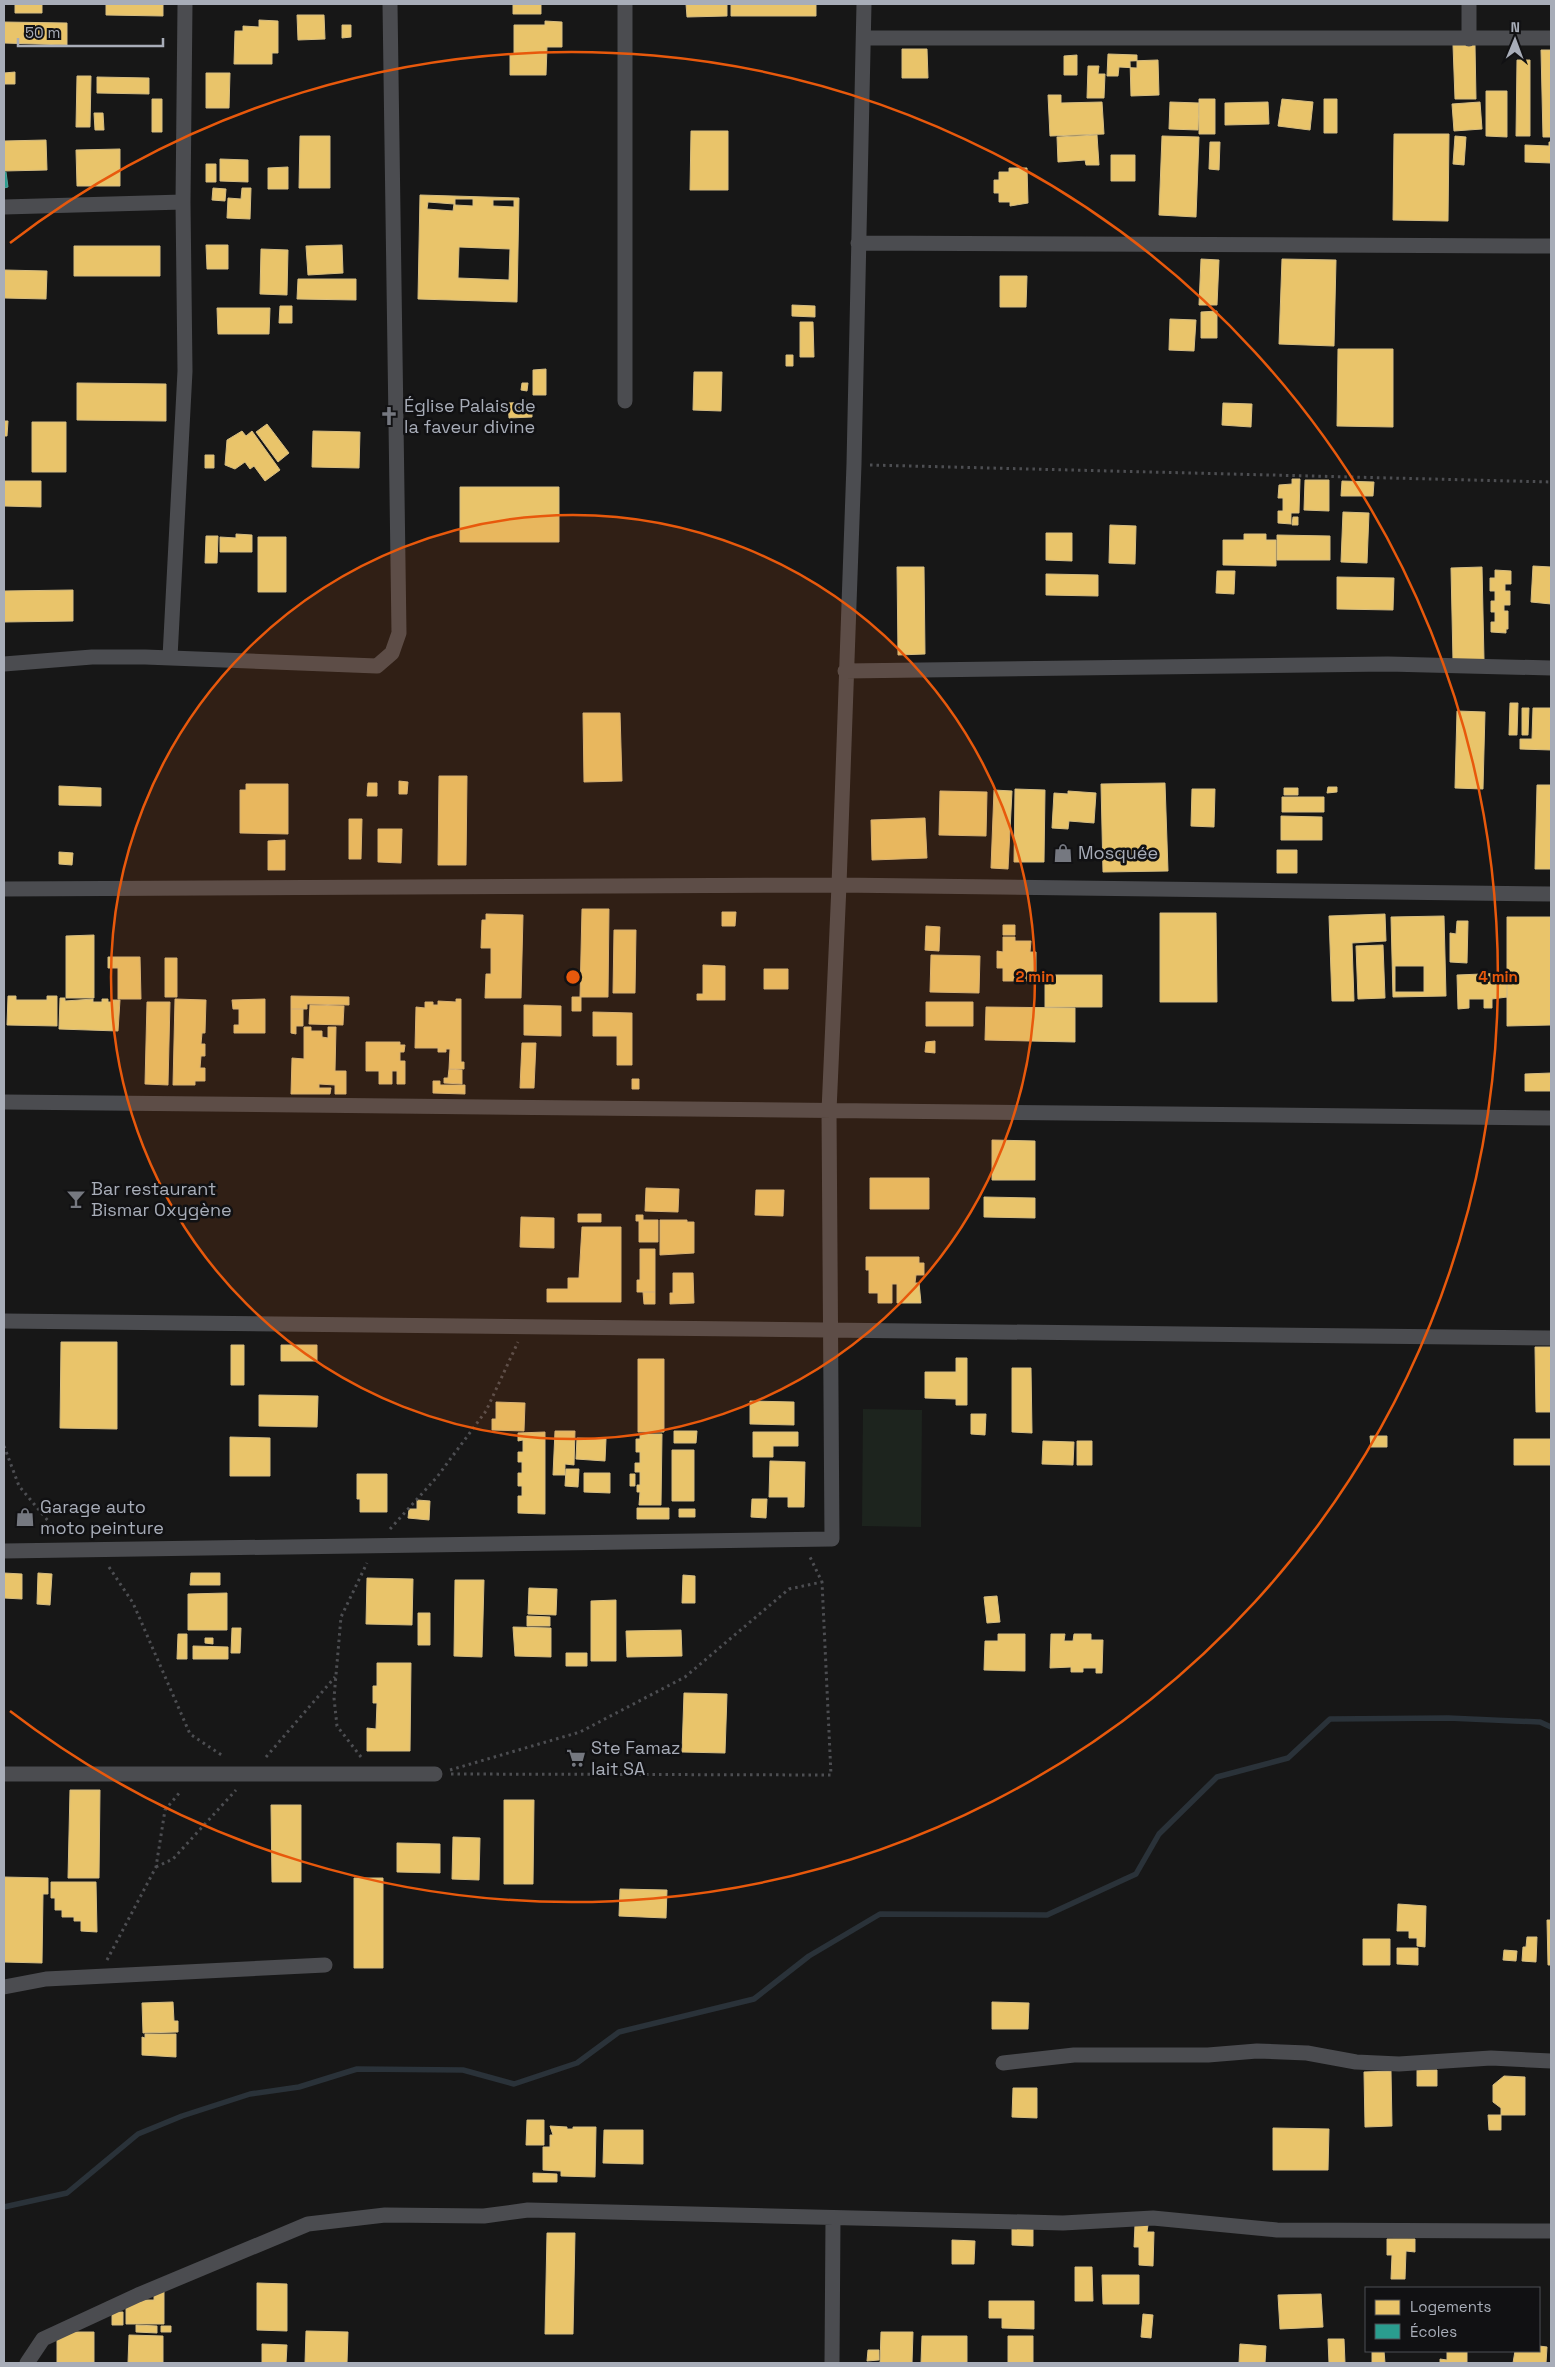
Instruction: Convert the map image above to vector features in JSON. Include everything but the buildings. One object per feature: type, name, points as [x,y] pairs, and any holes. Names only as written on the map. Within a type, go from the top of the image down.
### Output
[{"type":"street","points":[[170,657],[185,372],[183,202],[185,4]]},
{"type":"street","points":[[4,664],[92,657],[170,657],[377,666],[392,654],[399,633],[390,4]]},
{"type":"street","points":[[625,4],[625,401]]},
{"type":"street","points":[[4,1551],[832,1539],[829,1111],[854,464],[864,4]]},
{"type":"street","points":[[1469,4],[1469,39]]},
{"type":"street","points":[[864,38],[1551,38]]},
{"type":"street","points":[[4,207],[183,202]]},
{"type":"street","points":[[858,243],[1551,246]]},
{"type":"street","points":[[845,671],[1388,664],[1551,668]]},
{"type":"street","points":[[4,890],[839,885],[1551,894]]},
{"type":"street","points":[[4,1102],[1551,1118]]},
{"type":"street","points":[[4,1321],[1232,1332],[1551,1338]]},
{"type":"street","points":[[4,1774],[435,1774]]},
{"type":"street","points":[[4,1987],[46,1979],[325,1965]]},
{"type":"street","points":[[1003,2063],[1074,2055],[1208,2055],[1257,2050],[1307,2053],[1356,2062],[1399,2064],[1491,2058],[1551,2060]]},
{"type":"street","points":[[28,2363],[43,2339],[219,2260],[308,2224],[385,2215],[484,2216],[528,2210],[1064,2223],[1153,2218],[1277,2230],[1551,2231]]},
{"type":"street","points":[[832,2363],[833,2218]]},
{"type":"path","points":[[854,464],[1551,482]]},
{"type":"path","points":[[4,1446],[19,1486],[72,1550]]},
{"type":"path","points":[[435,1774],[831,1775],[822,1582],[801,1539]]},
{"type":"path","points":[[106,1563],[133,1603],[190,1734],[228,1759]]},
{"type":"path","points":[[435,1774],[580,1732],[685,1677],[789,1589],[822,1582]]},
{"type":"path","points":[[98,1977],[156,1867],[165,1810],[195,1774]]},
{"type":"shaded area","points":[[863,1409],[922,1410],[921,1527],[862,1526]]},
{"type":"waterway","points":[[4,2207],[67,2193],[138,2134],[182,2116],[250,2094],[299,2087],[357,2069],[463,2070],[514,2084],[577,2063],[619,2032],[754,1999],[809,1956],[880,1914],[1047,1915],[1136,1874],[1159,1834],[1217,1777],[1288,1758],[1330,1719],[1448,1718],[1540,1722],[1551,1727]]},
{"type":"place","name":"Église Palais de la faveur divine","points":[[389,416]]},
{"type":"place","name":"Mosquée","points":[[1063,853]]},
{"type":"place","name":"Bar restaurant Bismar Oxygène","points":[[76,1199]]},
{"type":"place","name":"Garage auto moto peinture","points":[[25,1517]]},
{"type":"place","name":"Ste Famaz lait SA","points":[[576,1758]]}]
